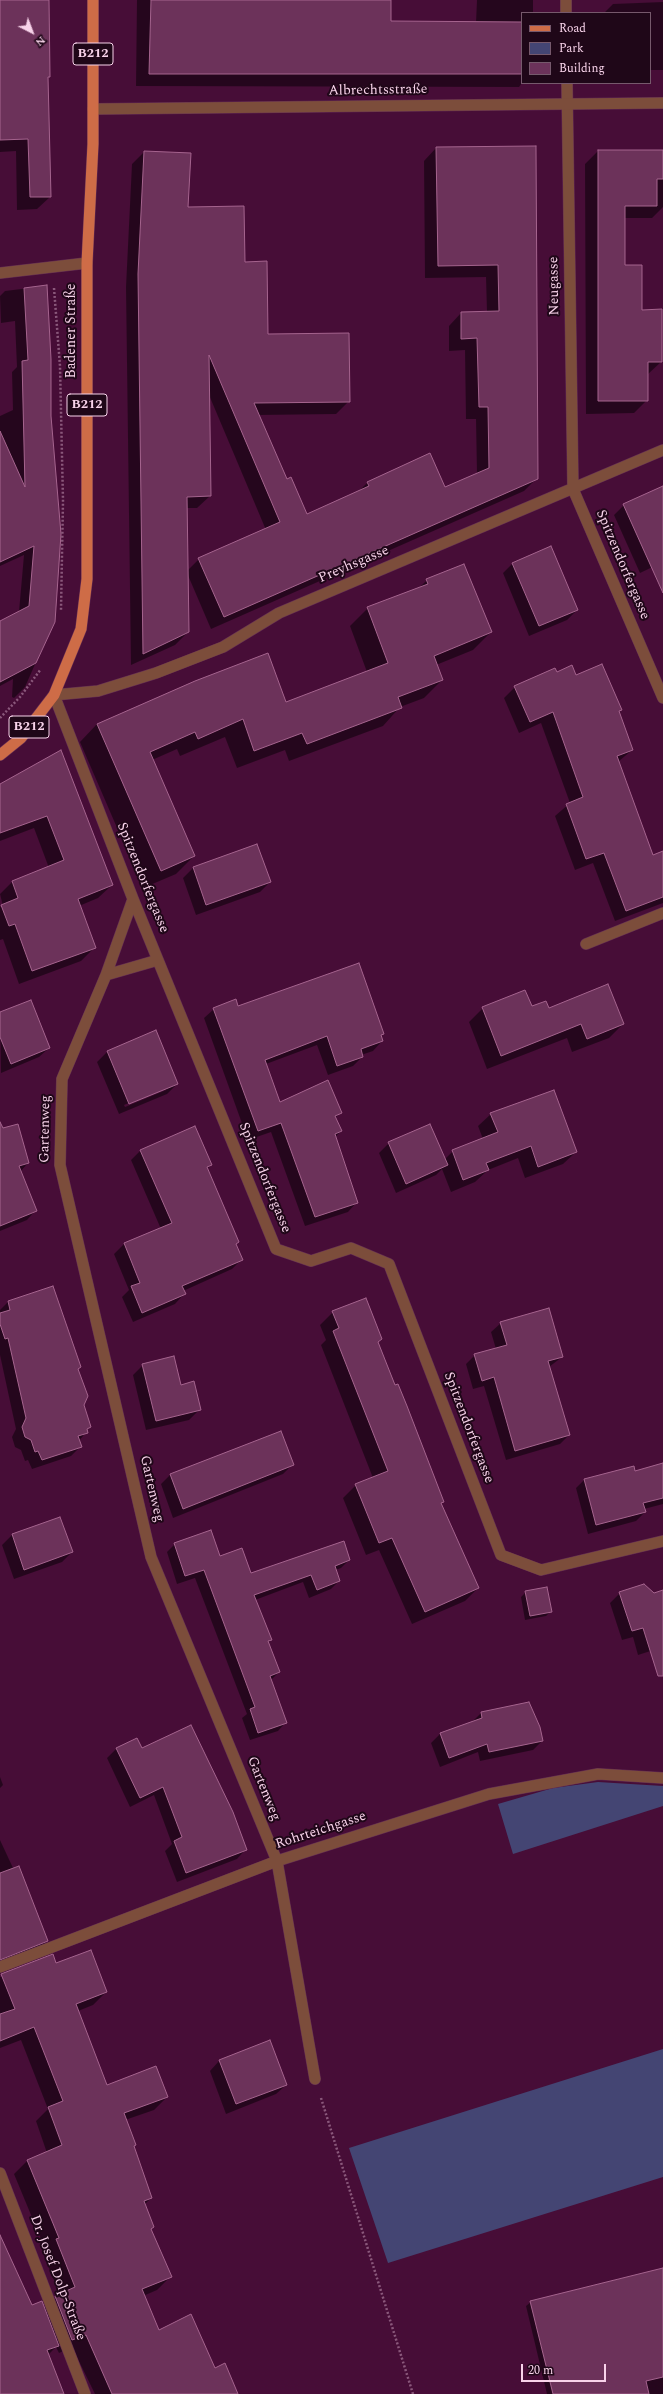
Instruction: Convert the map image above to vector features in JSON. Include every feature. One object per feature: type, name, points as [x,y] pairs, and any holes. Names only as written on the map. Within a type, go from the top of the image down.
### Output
[{"type":"main road","name":"Badener Straße","points":[[0,755],[22,738],[54,696],[81,629],[87,579],[87,263],[93,109],[93,0]]},
{"type":"street","points":[[566,0],[566,12]]},
{"type":"street","name":"Neugasse","points":[[567,84],[573,489]]},
{"type":"street","name":"Albrechtsstraße","points":[[93,109],[663,103]]},
{"type":"street","points":[[0,273],[87,263]]},
{"type":"street","name":"Preyhsgasse","points":[[54,696],[98,691],[156,673],[223,647],[279,613],[663,450]]},
{"type":"street","name":"Spitzendorfergasse","points":[[573,489],[663,698]]},
{"type":"street","name":"Spitzendorfergasse","points":[[54,696],[133,899],[276,1249],[311,1261],[351,1248],[388,1264],[501,1555],[541,1570],[663,1541]]},
{"type":"street","name":"Gartenweg","points":[[133,899],[106,975],[62,1079],[60,1165],[151,1557],[277,1861],[315,2079]]},
{"type":"street","points":[[586,944],[663,913]]},
{"type":"street","points":[[106,975],[158,960]]},
{"type":"street","name":"Rohrteichgasse","points":[[0,1967],[277,1861],[489,1794],[598,1774],[663,1778]]},
{"type":"street","name":"Dr. Josef Dolp-Straße","points":[[0,2173],[86,2394]]},
{"type":"path","points":[[53,267],[60,382],[62,501],[61,611]]},
{"type":"path","points":[[0,718],[20,697],[45,662]]},
{"type":"path","points":[[315,2079],[413,2394]]},
{"type":"green space","points":[[598,1782],[663,1786],[663,1806],[513,1854],[498,1804],[553,1788]]},
{"type":"green space","points":[[663,2049],[663,2177],[388,2263],[349,2148]]},
{"type":"building","points":[[0,0],[49,0],[50,77],[48,77],[51,197],[30,197],[28,139],[0,140]]},
{"type":"building","points":[[151,0],[391,0],[391,21],[521,22],[521,74],[149,74]]},
{"type":"building","points":[[536,146],[538,479],[224,617],[198,558],[280,522],[209,355],[211,496],[187,497],[189,632],[143,654],[138,274],[144,151],[191,153],[188,207],[244,206],[245,262],[267,261],[268,334],[349,333],[350,402],[254,403],[287,479],[291,477],[307,514],[369,486],[367,482],[430,453],[445,487],[489,468],[488,407],[479,407],[477,338],[461,339],[461,312],[499,311],[498,265],[438,266],[436,147]]},
{"type":"building","points":[[598,150],[663,150],[663,179],[657,179],[657,206],[625,206],[625,265],[642,265],[642,310],[662,309],[662,362],[648,362],[648,401],[598,401]]},
{"type":"building","points":[[47,285],[51,359],[51,416],[61,534],[55,622],[36,663],[0,682],[0,621],[29,606],[34,546],[0,562],[0,431],[25,487],[22,361],[28,360],[24,288]]},
{"type":"building","points":[[663,486],[663,593],[623,504]]},
{"type":"building","points":[[551,546],[578,610],[539,626],[512,563]]},
{"type":"building","points":[[464,564],[492,632],[434,656],[443,680],[398,697],[402,708],[307,744],[302,733],[254,751],[243,719],[198,739],[195,732],[150,752],[195,856],[161,871],[97,724],[195,681],[268,653],[286,702],[388,663],[367,607],[428,584],[426,579]]},
{"type":"building","points":[[602,664],[622,710],[619,711],[633,750],[617,756],[653,855],[663,851],[663,897],[626,911],[604,853],[586,859],[566,804],[583,797],[553,712],[530,722],[514,686],[555,668],[557,672],[572,665],[576,675]]},
{"type":"building","points":[[61,750],[113,885],[78,899],[96,948],[32,971],[15,924],[9,926],[1,905],[18,898],[12,881],[64,860],[47,816],[0,833],[0,784]]},
{"type":"building","points":[[257,844],[271,882],[206,905],[193,867]]},
{"type":"building","points":[[359,963],[384,1034],[381,1035],[383,1041],[361,1049],[363,1057],[337,1066],[327,1036],[265,1060],[280,1102],[328,1080],[342,1113],[335,1116],[342,1131],[335,1134],[358,1203],[315,1217],[281,1123],[258,1131],[213,1008],[236,999],[238,1006]]},
{"type":"building","points":[[608,984],[624,1024],[587,1039],[581,1024],[501,1056],[482,1007],[525,990],[532,1006],[546,1001],[549,1008]]},
{"type":"building","points":[[31,1000],[50,1048],[11,1064],[0,1037],[0,1012]]},
{"type":"building","points":[[156,1030],[178,1084],[129,1104],[107,1051]]},
{"type":"building","points":[[554,1090],[577,1152],[538,1167],[531,1146],[486,1163],[489,1170],[463,1180],[452,1150],[498,1132],[490,1113]]},
{"type":"building","points":[[0,1122],[3,1128],[18,1124],[29,1163],[19,1166],[37,1211],[0,1226]]},
{"type":"building","points":[[430,1124],[448,1165],[406,1184],[388,1142]]},
{"type":"building","points":[[195,1126],[212,1165],[207,1167],[239,1242],[236,1244],[243,1260],[182,1286],[186,1294],[142,1313],[131,1286],[140,1283],[124,1243],[172,1223],[140,1150]]},
{"type":"building","points":[[53,1286],[81,1367],[78,1369],[88,1396],[84,1405],[91,1427],[87,1429],[88,1433],[78,1436],[82,1447],[42,1460],[38,1451],[35,1452],[31,1440],[25,1437],[22,1427],[26,1418],[8,1338],[5,1339],[0,1324],[0,1313],[10,1310],[8,1301]]},
{"type":"building","points":[[366,1298],[382,1339],[378,1342],[395,1385],[398,1384],[407,1406],[444,1502],[441,1503],[479,1588],[425,1612],[392,1538],[379,1543],[355,1484],[388,1471],[333,1331],[339,1328],[332,1311]]},
{"type":"building","points":[[549,1308],[563,1357],[548,1361],[570,1435],[515,1451],[494,1377],[482,1381],[474,1354],[507,1345],[500,1322]]},
{"type":"building","points":[[174,1356],[181,1385],[194,1381],[201,1410],[156,1421],[142,1364]]},
{"type":"building","points":[[281,1431],[294,1465],[183,1509],[170,1474]]},
{"type":"building","points":[[663,1463],[663,1498],[643,1503],[646,1512],[596,1525],[584,1479],[634,1466],[635,1471]]},
{"type":"building","points":[[60,1517],[73,1552],[24,1570],[12,1534]]},
{"type":"building","points":[[211,1530],[220,1556],[242,1548],[251,1573],[344,1541],[350,1560],[335,1566],[340,1581],[317,1590],[311,1575],[254,1595],[272,1640],[268,1641],[280,1672],[270,1676],[287,1723],[258,1733],[250,1709],[255,1707],[204,1570],[185,1576],[174,1543]]},
{"type":"building","points":[[644,1584],[654,1593],[663,1590],[663,1676],[658,1676],[643,1628],[632,1631],[619,1592]]},
{"type":"building","points":[[547,1587],[552,1612],[530,1616],[525,1591]]},
{"type":"building","points":[[529,1702],[540,1727],[543,1741],[489,1752],[487,1744],[449,1758],[440,1733],[482,1718],[481,1712]]},
{"type":"building","points":[[191,1725],[233,1812],[247,1850],[186,1873],[174,1841],[182,1837],[163,1787],[140,1798],[116,1748],[137,1738],[142,1748]]},
{"type":"building","points":[[19,1866],[48,1941],[0,1960],[0,1873]]},
{"type":"building","points":[[91,1950],[107,1992],[76,2004],[107,2085],[156,2066],[168,2097],[124,2113],[136,2145],[134,2146],[152,2198],[144,2201],[154,2227],[151,2229],[172,2277],[142,2289],[159,2330],[191,2314],[215,2368],[225,2363],[238,2394],[112,2394],[86,2335],[72,2340],[55,2296],[75,2287],[56,2239],[59,2238],[27,2160],[62,2145],[48,2107],[63,2101],[34,2027],[0,2041],[0,2014],[15,2009],[1,1974],[53,1954],[56,1963]]},
{"type":"building","points":[[270,2040],[287,2085],[236,2104],[219,2060]]},
{"type":"building","points":[[0,2235],[32,2305],[42,2301],[59,2346],[47,2350],[64,2394],[0,2394]]},
{"type":"building","points":[[663,2268],[663,2377],[646,2381],[649,2394],[553,2394],[530,2301]]}]
